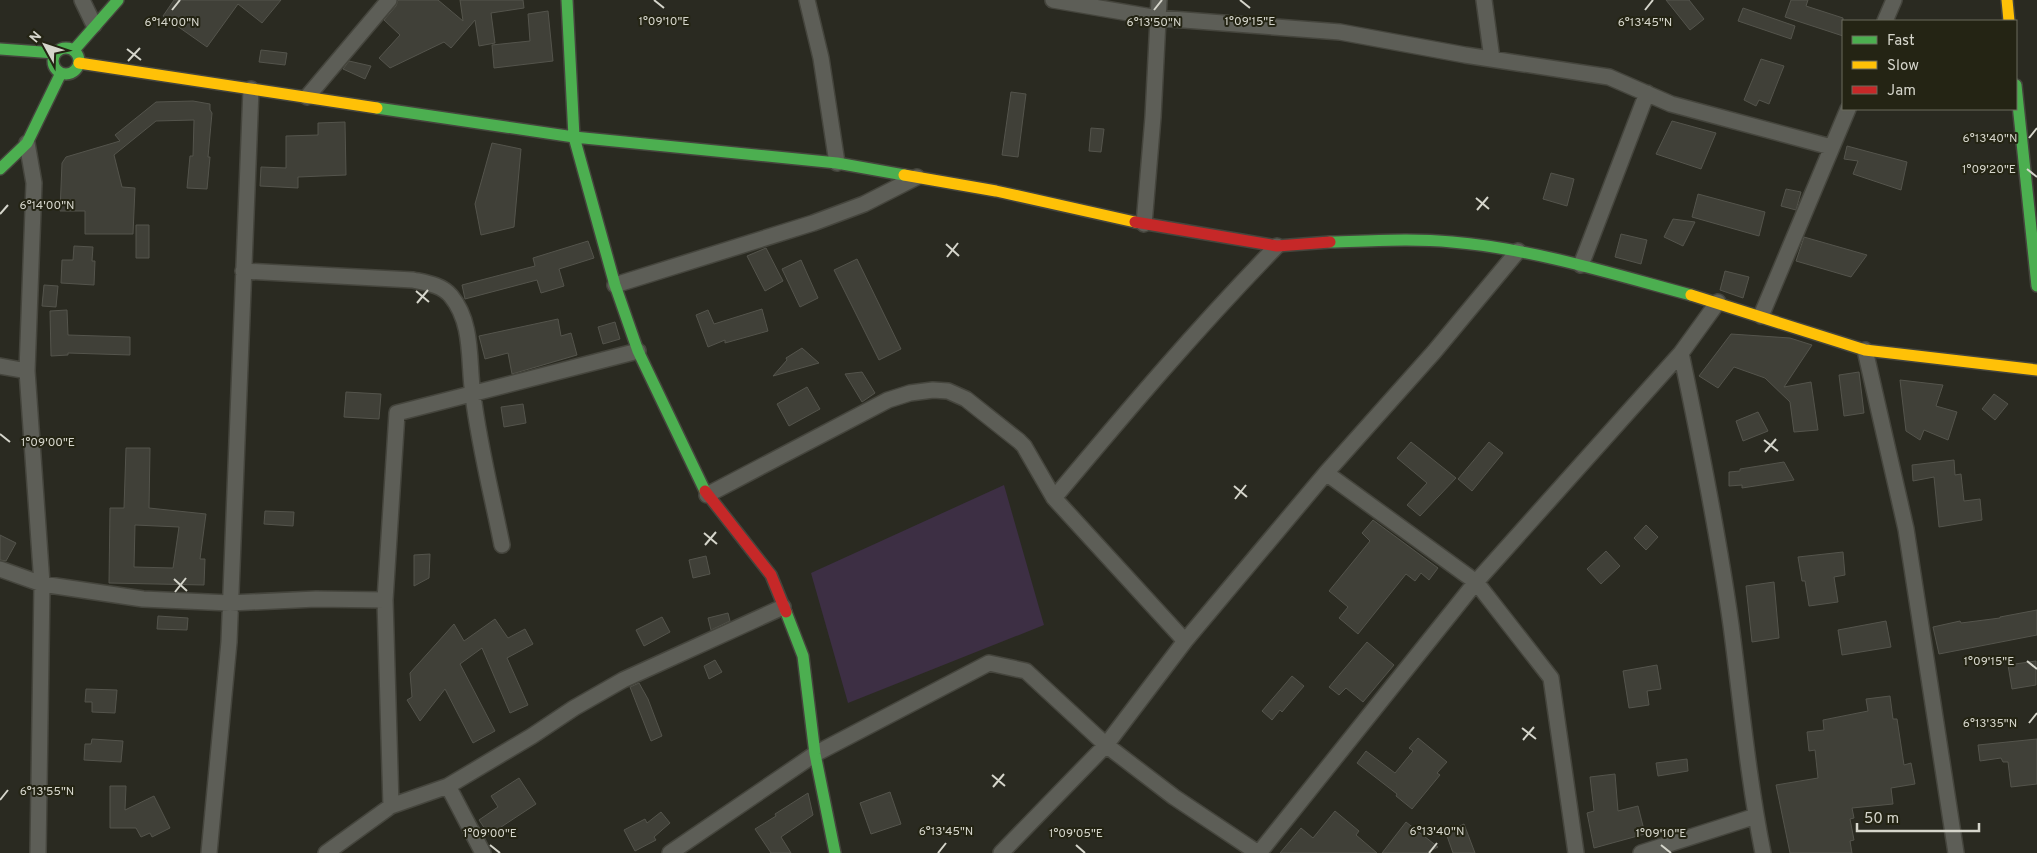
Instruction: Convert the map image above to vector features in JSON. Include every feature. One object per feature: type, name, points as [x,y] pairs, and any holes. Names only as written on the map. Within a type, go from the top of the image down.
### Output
[{"type":"street","points":[[82,0],[94,25]]},
{"type":"street","points":[[74,50],[94,25],[118,0]]},
{"type":"street","points":[[307,97],[389,0]]},
{"type":"street","points":[[567,0],[574,137],[615,285],[638,351],[707,495],[771,575],[803,656],[815,754],[835,853]]},
{"type":"street","points":[[807,0],[821,58],[837,163]]},
{"type":"street","points":[[1053,0],[1158,18],[1340,32],[1492,59],[1609,77],[1679,106],[1831,147]]},
{"type":"street","points":[[1144,224],[1153,117],[1159,0]]},
{"type":"street","points":[[1484,0],[1492,59]]},
{"type":"street","points":[[1885,20],[1894,0]]},
{"type":"street","points":[[2007,0],[2009,20]]},
{"type":"street","points":[[0,49],[55,54],[64,48],[74,50],[80,58],[80,64],[74,72],[69,74],[60,73],[53,63],[55,54]]},
{"type":"street","points":[[80,64],[574,137],[837,163],[996,191],[1144,224],[1277,246],[1331,242],[1423,240],[1454,242],[1518,251],[1581,265],[1718,302],[1865,350],[2037,370]]},
{"type":"street","points":[[0,169],[27,143],[60,73]]},
{"type":"street","points":[[209,853],[229,642],[251,89]]},
{"type":"street","points":[[1581,265],[1647,93]]},
{"type":"street","points":[[2017,95],[2037,286]]},
{"type":"street","points":[[1761,316],[1848,110]]},
{"type":"street","points":[[27,143],[34,183],[27,371],[42,584],[38,853]]},
{"type":"street","points":[[615,285],[813,224],[864,204],[917,177]]},
{"type":"street","points":[[1054,498],[1141,393],[1221,304],[1277,246]]},
{"type":"street","points":[[1001,853],[1106,745],[1185,641],[1326,473],[1434,352],[1518,251]]},
{"type":"street","points":[[243,271],[413,280],[437,285],[450,295],[458,307],[470,341],[472,395],[502,545]]},
{"type":"street","points":[[670,853],[815,754],[989,663],[1026,671],[1106,745],[1174,797],[1258,853],[1476,582],[1681,353],[1718,302]]},
{"type":"street","points":[[1865,350],[1906,529],[1956,853]]},
{"type":"street","points":[[391,806],[385,600],[396,413],[638,351]]},
{"type":"street","points":[[1681,353],[1710,488],[1731,624],[1756,816],[1763,853]]},
{"type":"street","points":[[0,366],[27,371]]},
{"type":"street","points":[[707,495],[888,400],[933,390],[948,391],[966,399],[1024,446],[1054,498],[1185,641]]},
{"type":"street","points":[[1326,473],[1476,582],[1551,678],[1576,853]]},
{"type":"street","points":[[0,568],[42,584],[143,599],[230,603],[316,599],[385,600]]},
{"type":"street","points":[[326,853],[391,806],[448,786],[524,742],[574,708],[623,680],[783,607]]},
{"type":"street","points":[[448,786],[483,853]]},
{"type":"street","points":[[1641,853],[1756,816]]},
{"type":"shaded area","points":[[1004,485],[1044,625],[848,703],[811,573]]},
{"type":"building","points":[[174,0],[281,0],[262,23],[238,4],[207,47],[163,16]]},
{"type":"building","points":[[398,0],[438,0],[463,21],[460,0],[523,0],[524,8],[491,13],[495,43],[479,46],[475,20],[451,48],[444,42],[390,68],[379,58],[400,35],[384,20],[396,6]]},
{"type":"building","points":[[1666,0],[1689,0],[1704,19],[1690,30]]},
{"type":"building","points":[[1791,0],[1808,0],[1806,6],[1843,18],[1842,36],[1785,17]]},
{"type":"building","points":[[1743,8],[1795,26],[1791,39],[1738,21]]},
{"type":"building","points":[[548,11],[553,61],[494,68],[492,45],[530,41],[528,14]]},
{"type":"building","points":[[261,50],[287,53],[285,65],[259,62]]},
{"type":"building","points":[[1761,59],[1784,66],[1769,104],[1759,100],[1756,106],[1744,100]]},
{"type":"building","points":[[349,61],[371,66],[365,79],[343,69]]},
{"type":"building","points":[[1011,92],[1026,94],[1018,157],[1002,155]]},
{"type":"building","points":[[193,101],[210,104],[212,113],[207,189],[187,188],[190,156],[193,156],[194,120],[156,121],[114,155],[122,187],[135,188],[133,234],[85,234],[85,211],[60,211],[62,163],[66,157],[120,141],[115,135],[156,102]]},
{"type":"building","points":[[1672,121],[1716,133],[1701,169],[1656,154]]},
{"type":"building","points":[[345,122],[346,175],[298,177],[298,188],[260,186],[261,167],[286,168],[286,136],[318,135],[318,123]]},
{"type":"building","points":[[1091,128],[1104,129],[1101,152],[1089,151]]},
{"type":"building","points":[[492,143],[521,149],[514,227],[481,235],[475,204]]},
{"type":"building","points":[[1847,146],[1907,162],[1901,190],[1853,174],[1858,161],[1844,159]]},
{"type":"building","points":[[1551,173],[1574,179],[1567,206],[1543,199]]},
{"type":"building","points":[[1786,189],[1801,192],[1796,210],[1781,206]]},
{"type":"building","points":[[1698,194],[1765,212],[1759,236],[1692,217]]},
{"type":"building","points":[[1673,219],[1695,222],[1683,246],[1664,237]]},
{"type":"building","points":[[136,225],[149,225],[149,258],[136,258]]},
{"type":"building","points":[[1621,234],[1647,240],[1641,264],[1615,257]]},
{"type":"building","points":[[1804,237],[1867,255],[1851,277],[1796,261]]},
{"type":"building","points":[[588,241],[594,258],[559,269],[564,286],[541,293],[537,280],[465,299],[462,285],[535,266],[533,258]]},
{"type":"building","points":[[74,246],[93,247],[92,261],[95,261],[94,285],[61,283],[62,260],[73,260]]},
{"type":"building","points":[[766,248],[783,281],[765,291],[747,256]]},
{"type":"building","points":[[857,259],[901,349],[879,360],[834,270]]},
{"type":"building","points":[[801,260],[818,298],[800,307],[782,269]]},
{"type":"building","points":[[1725,271],[1749,277],[1743,298],[1720,290]]},
{"type":"building","points":[[44,285],[58,286],[56,307],[42,306]]},
{"type":"building","points":[[762,309],[768,331],[725,343],[725,340],[708,347],[696,315],[708,310],[714,324]]},
{"type":"building","points":[[67,310],[68,335],[130,337],[130,355],[68,353],[68,355],[51,356],[50,311]]},
{"type":"building","points":[[558,319],[561,336],[571,333],[577,355],[512,374],[508,353],[485,359],[479,336]]},
{"type":"building","points":[[615,322],[620,339],[603,344],[598,327]]},
{"type":"building","points":[[1731,334],[1790,338],[1812,345],[1784,387],[1811,382],[1818,430],[1794,432],[1790,402],[1765,378],[1734,367],[1718,388],[1699,376]]},
{"type":"building","points":[[802,348],[819,363],[773,376],[787,360],[786,358]]},
{"type":"building","points":[[862,372],[875,393],[862,402],[845,374]]},
{"type":"building","points":[[1859,372],[1864,413],[1844,416],[1839,375]]},
{"type":"building","points":[[1900,380],[1943,385],[1936,406],[1957,412],[1948,440],[1924,430],[1920,440],[1906,431]]},
{"type":"building","points":[[807,387],[820,409],[789,426],[777,404]]},
{"type":"building","points":[[346,392],[381,394],[379,419],[344,417]]},
{"type":"building","points":[[1994,394],[2008,404],[1995,420],[1982,409]]},
{"type":"building","points":[[523,404],[526,423],[504,427],[501,407]]},
{"type":"building","points":[[1758,412],[1768,431],[1743,441],[1736,421]]},
{"type":"building","points":[[1411,442],[1456,478],[1420,516],[1407,505],[1427,483],[1397,458]]},
{"type":"building","points":[[1489,442],[1503,453],[1472,491],[1458,479]]},
{"type":"building","points":[[126,448],[150,448],[149,508],[206,514],[200,559],[205,559],[204,585],[109,583],[110,508],[124,508]],"holes":[[[135,525],[179,527],[173,568],[134,567]]]},
{"type":"building","points":[[1954,460],[1955,475],[1961,474],[1964,501],[1980,499],[1982,520],[1939,527],[1934,477],[1913,481],[1912,465]]},
{"type":"building","points":[[1784,462],[1794,480],[1742,488],[1742,485],[1729,486],[1729,472]]},
{"type":"building","points":[[265,511],[294,512],[293,526],[264,524]]},
{"type":"building","points":[[1373,520],[1438,568],[1429,580],[1421,573],[1415,581],[1406,574],[1358,634],[1339,618],[1348,607],[1329,591],[1370,541],[1362,533]]},
{"type":"building","points":[[1646,525],[1658,537],[1646,550],[1634,538]]},
{"type":"building","points":[[0,535],[16,543],[6,561],[0,560]]},
{"type":"building","points":[[1606,551],[1620,566],[1601,584],[1587,569]]},
{"type":"building","points":[[1843,552],[1845,575],[1834,577],[1838,602],[1809,606],[1805,581],[1802,581],[1798,557]]},
{"type":"building","points":[[430,554],[429,578],[414,586],[414,555]]},
{"type":"building","points":[[706,556],[710,574],[693,578],[689,560]]},
{"type":"building","points":[[1774,582],[1779,638],[1752,642],[1746,586]]},
{"type":"building","points":[[2037,610],[2037,635],[1939,654],[1933,627],[1960,621],[1961,623],[2000,618]]},
{"type":"building","points":[[728,613],[730,621],[711,630],[708,618]]},
{"type":"building","points":[[158,616],[188,618],[187,630],[157,629]]},
{"type":"building","points":[[662,617],[670,632],[644,646],[636,630]]},
{"type":"building","points":[[495,619],[508,638],[525,629],[533,644],[507,658],[528,705],[510,713],[482,648],[460,664],[495,731],[473,743],[445,689],[420,721],[407,700],[412,697],[410,673],[454,624],[464,641]]},
{"type":"building","points":[[1886,621],[1891,647],[1842,655],[1838,630]]},
{"type":"building","points":[[1367,642],[1394,665],[1363,702],[1346,688],[1339,695],[1329,687]]},
{"type":"building","points":[[715,660],[722,672],[709,679],[704,666]]},
{"type":"building","points":[[2036,661],[2036,685],[2012,689],[2008,665]]},
{"type":"building","points":[[1657,665],[1661,689],[1647,691],[1649,705],[1629,708],[1623,671]]},
{"type":"building","points":[[1292,676],[1304,686],[1282,712],[1280,710],[1272,720],[1262,711]]},
{"type":"building","points":[[639,683],[648,699],[662,736],[651,741],[630,687]]},
{"type":"building","points":[[86,689],[117,690],[115,713],[92,712],[92,702],[85,702]]},
{"type":"building","points":[[1890,696],[1893,719],[1897,719],[1904,765],[1911,763],[1915,784],[1891,788],[1893,804],[1852,808],[1854,818],[1850,819],[1854,840],[1850,841],[1852,853],[1790,853],[1776,785],[1818,778],[1815,750],[1809,751],[1807,732],[1824,730],[1823,720],[1868,711],[1866,699]]},
{"type":"building","points":[[1418,738],[1447,762],[1437,773],[1440,775],[1412,809],[1396,796],[1397,794],[1357,763],[1366,751],[1395,773],[1413,751],[1409,748]]},
{"type":"building","points":[[92,739],[123,741],[121,762],[84,760],[85,744],[91,744]]},
{"type":"building","points":[[2037,739],[2037,784],[2011,787],[2008,762],[2003,762],[2001,758],[1980,761],[1978,745]]},
{"type":"building","points":[[1687,759],[1688,771],[1658,776],[1656,763]]},
{"type":"building","points":[[1615,774],[1618,811],[1638,806],[1645,834],[1594,848],[1587,813],[1594,811],[1590,777]]},
{"type":"building","points":[[519,778],[536,804],[489,835],[479,820],[498,807],[491,796]]},
{"type":"building","points":[[110,786],[126,786],[125,810],[154,796],[170,828],[152,837],[150,833],[141,837],[136,828],[110,828]]},
{"type":"building","points":[[890,792],[901,824],[871,834],[860,803]]},
{"type":"building","points":[[808,793],[813,815],[781,837],[791,853],[771,853],[755,829]]},
{"type":"building","points":[[1335,811],[1359,831],[1356,835],[1377,853],[1280,853],[1301,828],[1313,838]]},
{"type":"building","points":[[661,812],[670,823],[654,837],[656,840],[635,851],[624,830],[645,819],[647,823]]},
{"type":"building","points":[[1406,822],[1438,847],[1426,853],[1382,853]]},
{"type":"building","points":[[1464,824],[1475,853],[1453,853],[1446,833]]},
{"type":"traffic: fast","points":[[74,50],[118,0]]},
{"type":"traffic: fast","points":[[567,0],[574,137],[615,285],[638,351],[705,491]]},
{"type":"traffic: fast","points":[[66,48],[75,52],[79,61],[75,70],[66,74],[57,70],[53,61],[57,52],[66,48]]},
{"type":"traffic: fast","points":[[0,49],[55,53]]},
{"type":"traffic: fast","points":[[0,169],[27,143],[61,73]]},
{"type":"traffic: fast","points":[[2017,95],[2037,286]]},
{"type":"traffic: fast","points":[[377,108],[574,137],[837,163],[904,175]]},
{"type":"traffic: fast","points":[[1330,242],[1422,240],[1483,245],[1573,263],[1691,295]]},
{"type":"traffic: fast","points":[[786,612],[803,656],[815,754],[835,853]]},
{"type":"traffic: slow","points":[[2007,0],[2009,20]]},
{"type":"traffic: slow","points":[[79,63],[377,108]]},
{"type":"traffic: slow","points":[[904,175],[996,191],[1135,222]]},
{"type":"traffic: slow","points":[[1691,295],[1865,350],[2037,370]]},
{"type":"traffic: jam","points":[[1135,222],[1277,246],[1330,242]]},
{"type":"traffic: jam","points":[[705,491],[771,575],[786,612]]}]
